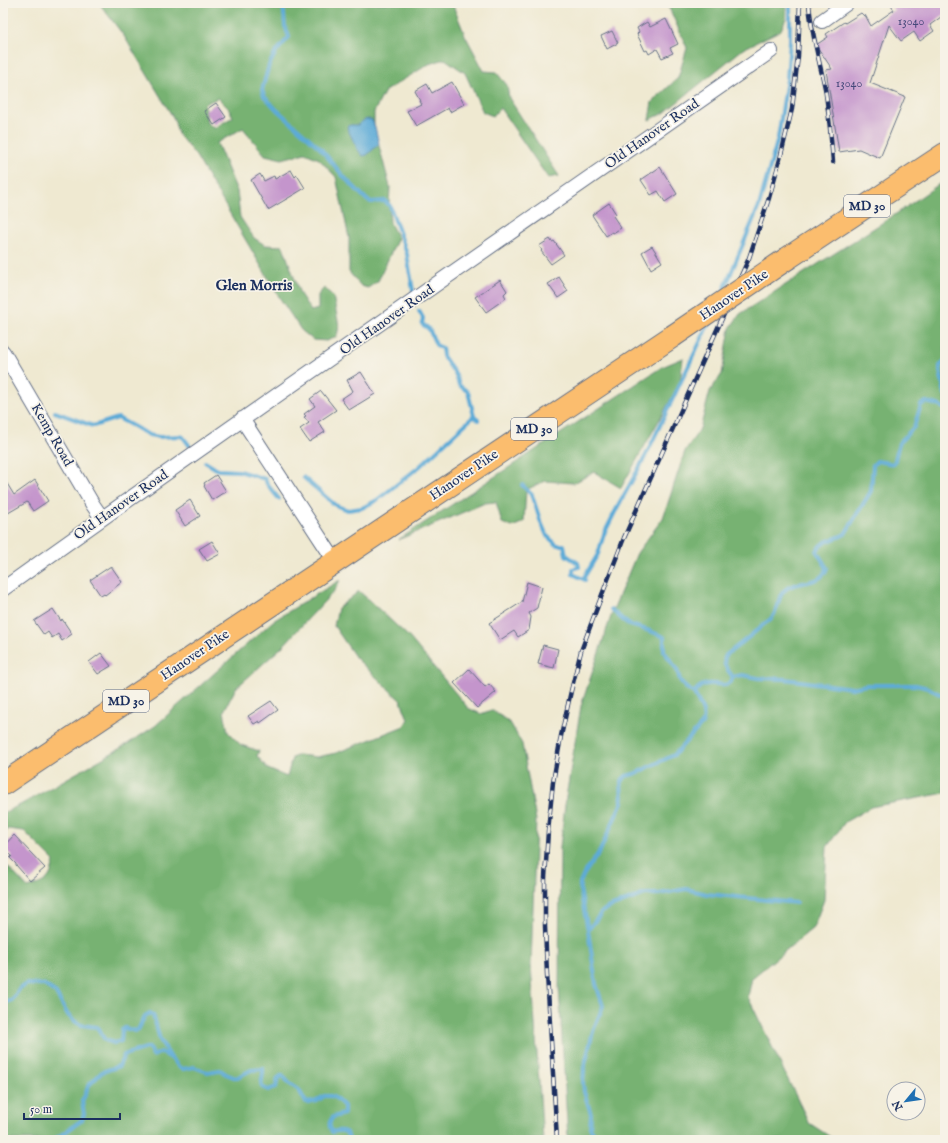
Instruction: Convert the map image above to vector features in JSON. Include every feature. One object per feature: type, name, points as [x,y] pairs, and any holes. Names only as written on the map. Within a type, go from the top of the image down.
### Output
[{"type":"highway","name":"Hanover Pike","points":[[3,784],[945,154]]},
{"type":"street","points":[[822,21],[847,3]]},
{"type":"street","name":"Old Hanover Road","points":[[3,589],[242,419],[771,52]]},
{"type":"street","name":"Kemp Road","points":[[3,352],[92,505],[102,518]]},
{"type":"street","points":[[242,419],[335,561]]},
{"type":"green space","points":[[99,3],[452,3],[465,35],[484,71],[496,72],[507,85],[509,98],[559,176],[548,178],[500,108],[493,116],[483,112],[465,73],[445,59],[429,64],[385,91],[374,112],[374,127],[390,187],[390,223],[398,238],[378,281],[368,288],[361,286],[349,272],[349,238],[336,177],[319,159],[305,153],[282,159],[265,155],[243,128],[217,143],[237,191],[240,217],[254,238],[265,245],[283,246],[300,294],[311,311],[318,309],[318,295],[324,288],[333,296],[339,326],[337,336],[327,341],[313,340],[301,330],[281,300],[196,156],[178,134],[174,119],[124,36]],"holes":[[[218,98],[229,109],[233,117],[214,128],[207,123],[204,104]]]},
{"type":"green space","points":[[667,3],[786,3],[786,18],[781,30],[743,49],[664,113],[649,120],[652,102],[678,78],[687,48]]},
{"type":"green space","points":[[945,180],[945,793],[871,807],[845,822],[827,847],[824,900],[813,928],[752,978],[748,997],[809,1123],[835,1140],[568,1140],[559,987],[560,847],[566,797],[581,706],[613,610],[637,553],[663,518],[685,451],[700,429],[710,391],[722,374],[730,328],[740,314],[899,212]]},
{"type":"green space","points":[[683,358],[680,383],[621,488],[594,472],[574,483],[545,481],[526,490],[524,522],[512,527],[502,523],[496,502],[485,503],[398,540],[662,367]]},
{"type":"green space","points":[[340,580],[335,590],[282,647],[236,688],[224,711],[228,732],[241,745],[259,751],[257,756],[268,769],[287,777],[292,758],[298,755],[317,757],[336,753],[404,726],[408,719],[401,701],[356,658],[334,626],[338,608],[359,591],[409,637],[468,708],[481,714],[491,710],[511,724],[522,744],[536,820],[531,965],[543,1140],[3,1140],[3,857],[6,865],[28,888],[40,884],[47,879],[51,873],[54,861],[24,831],[8,829],[3,836],[3,813],[22,804],[126,745],[155,726],[273,621]]},
{"type":"water","points":[[364,120],[372,120],[375,127],[379,144],[367,155],[363,156],[358,150],[347,128],[350,125],[358,125]]},
{"type":"building","points":[[889,3],[945,3],[945,14],[930,25],[934,31],[920,41],[914,32],[901,41],[889,25],[870,83],[905,97],[880,158],[859,149],[839,152],[826,70],[832,69],[816,45],[828,37],[826,34],[861,13],[864,16],[865,15],[871,26],[894,10]]},
{"type":"building","points":[[666,19],[678,44],[670,48],[673,53],[662,58],[657,49],[649,54],[647,50],[645,51],[637,34],[639,32],[637,28],[647,22],[650,27]]},
{"type":"building","points":[[612,31],[618,43],[607,49],[601,36]]},
{"type":"building","points":[[452,82],[464,104],[450,112],[448,108],[416,126],[407,111],[421,104],[415,91],[427,84],[432,93]]},
{"type":"building","points":[[216,103],[226,117],[214,125],[204,111]]},
{"type":"building","points":[[660,167],[677,194],[665,202],[658,191],[651,195],[641,180]]},
{"type":"building","points":[[291,170],[295,177],[297,175],[305,188],[268,210],[251,180],[260,174],[264,181],[274,176],[275,179]]},
{"type":"building","points":[[609,203],[616,214],[613,216],[621,228],[606,236],[592,215]]},
{"type":"building","points":[[550,239],[552,242],[554,241],[564,255],[551,264],[539,246]]},
{"type":"building","points":[[652,246],[662,262],[651,269],[642,252]]},
{"type":"building","points":[[559,277],[568,291],[558,298],[548,284]]},
{"type":"building","points":[[500,280],[507,291],[504,294],[506,298],[486,312],[475,297]]},
{"type":"building","points":[[361,372],[375,394],[349,410],[341,399],[353,391],[347,380]]},
{"type":"building","points":[[321,391],[336,410],[318,422],[325,432],[309,442],[300,429],[309,423],[304,417],[306,416],[304,414],[315,406],[310,399]]},
{"type":"building","points":[[216,475],[226,491],[212,500],[204,486],[204,483]]},
{"type":"building","points":[[3,477],[14,495],[35,480],[48,501],[33,511],[27,502],[3,516]]},
{"type":"building","points":[[190,500],[200,516],[185,526],[175,510]]},
{"type":"building","points":[[212,541],[220,554],[207,561],[199,549]]},
{"type":"building","points":[[111,566],[122,582],[105,595],[104,594],[101,596],[90,580]]},
{"type":"building","points":[[527,582],[542,587],[537,608],[529,613],[531,617],[529,630],[518,637],[514,631],[500,640],[489,623],[522,602]]},
{"type":"building","points":[[53,609],[72,634],[62,641],[58,634],[52,638],[48,632],[44,635],[34,621]]},
{"type":"building","points":[[543,645],[558,649],[554,668],[538,664]]},
{"type":"building","points":[[101,653],[111,666],[98,674],[89,662]]},
{"type":"building","points":[[469,669],[485,687],[489,684],[496,692],[477,708],[454,683]]},
{"type":"building","points":[[271,701],[278,710],[260,723],[259,721],[254,724],[248,716]]},
{"type":"building","points":[[14,835],[45,868],[30,881],[10,858],[12,856],[3,847]]},
{"type":"waterway","points":[[283,3],[285,26],[289,37],[276,52],[269,65],[262,90],[264,96],[277,110],[320,148],[344,177],[367,200],[371,202],[385,201],[390,206],[407,254],[413,291]]},
{"type":"waterway","points":[[723,292],[759,206],[778,138],[787,79],[790,41],[790,3]]},
{"type":"waterway","points":[[419,311],[423,318],[422,324],[429,329],[436,345],[442,348],[443,356],[456,375],[459,385],[468,392],[474,416],[478,420]]},
{"type":"waterway","points":[[583,579],[598,554],[604,534],[645,457],[710,321]]},
{"type":"waterway","points":[[945,360],[940,366],[945,394]]},
{"type":"waterway","points":[[733,677],[727,669],[724,661],[726,655],[771,618],[775,613],[781,595],[786,589],[797,584],[815,580],[824,574],[827,568],[817,552],[821,545],[845,534],[871,491],[873,465],[877,461],[894,464],[899,443],[914,427],[921,405],[926,402],[938,405],[945,409]]},
{"type":"waterway","points":[[55,412],[93,426],[118,418],[149,435],[159,437],[183,437],[189,445]]},
{"type":"waterway","points":[[303,477],[335,505],[348,510],[362,508],[377,500],[419,467],[474,416]]},
{"type":"waterway","points":[[205,462],[218,470],[239,471],[265,479],[267,484],[279,499]]},
{"type":"waterway","points":[[522,485],[532,495],[547,536],[557,545],[564,545],[566,555],[578,563],[579,567],[573,569],[573,574],[585,580]]},
{"type":"waterway","points":[[611,609],[630,625],[664,637],[664,651],[677,670],[680,680],[685,687],[694,693]]},
{"type":"waterway","points":[[733,677],[742,675],[852,688],[866,685],[916,685],[928,688],[945,697]]},
{"type":"waterway","points":[[694,693],[704,684],[726,685],[733,677]]},
{"type":"waterway","points":[[608,1140],[594,1135],[590,1127],[591,1114],[584,1092],[583,1083],[584,1069],[593,1031],[603,1006],[596,984],[580,883],[584,874],[600,851],[622,802],[621,781],[626,776],[634,774],[674,755],[702,724],[704,716],[703,712],[694,693]]},
{"type":"waterway","points":[[588,930],[607,908],[645,894],[659,894],[686,889],[707,894],[797,903]]},
{"type":"waterway","points":[[3,1001],[7,1002],[12,1000],[20,988],[27,984],[44,985],[55,992],[68,1015],[73,1020],[81,1025],[97,1027],[105,1040],[114,1043],[121,1041],[122,1030],[125,1028],[135,1031],[138,1030],[145,1016],[150,1013],[153,1015],[160,1040],[171,1058],[180,1068],[183,1069],[194,1067],[207,1072],[220,1070],[236,1078],[251,1070],[263,1069],[261,1083],[262,1087],[268,1090],[276,1087],[278,1078],[282,1075],[290,1084],[299,1090],[305,1101],[308,1103],[317,1101],[324,1096],[331,1096],[337,1099],[344,1106],[344,1114],[333,1117],[330,1122],[330,1127],[332,1132],[345,1132],[349,1140]]},
{"type":"waterway","points":[[54,1140],[82,1120],[84,1114],[82,1101],[88,1086],[102,1072],[119,1066],[124,1055],[149,1048],[153,1056],[161,1052],[171,1058]]},
{"type":"railway","points":[[557,1140],[547,974],[545,878],[553,782],[561,736],[581,651],[600,600],[624,538],[749,258],[769,198],[792,109],[798,56],[800,3]]},
{"type":"railway","points":[[809,3],[813,35],[825,88],[833,162]]},
{"type":"district","name":"Glen Morris","points":[[254,285]]}]
